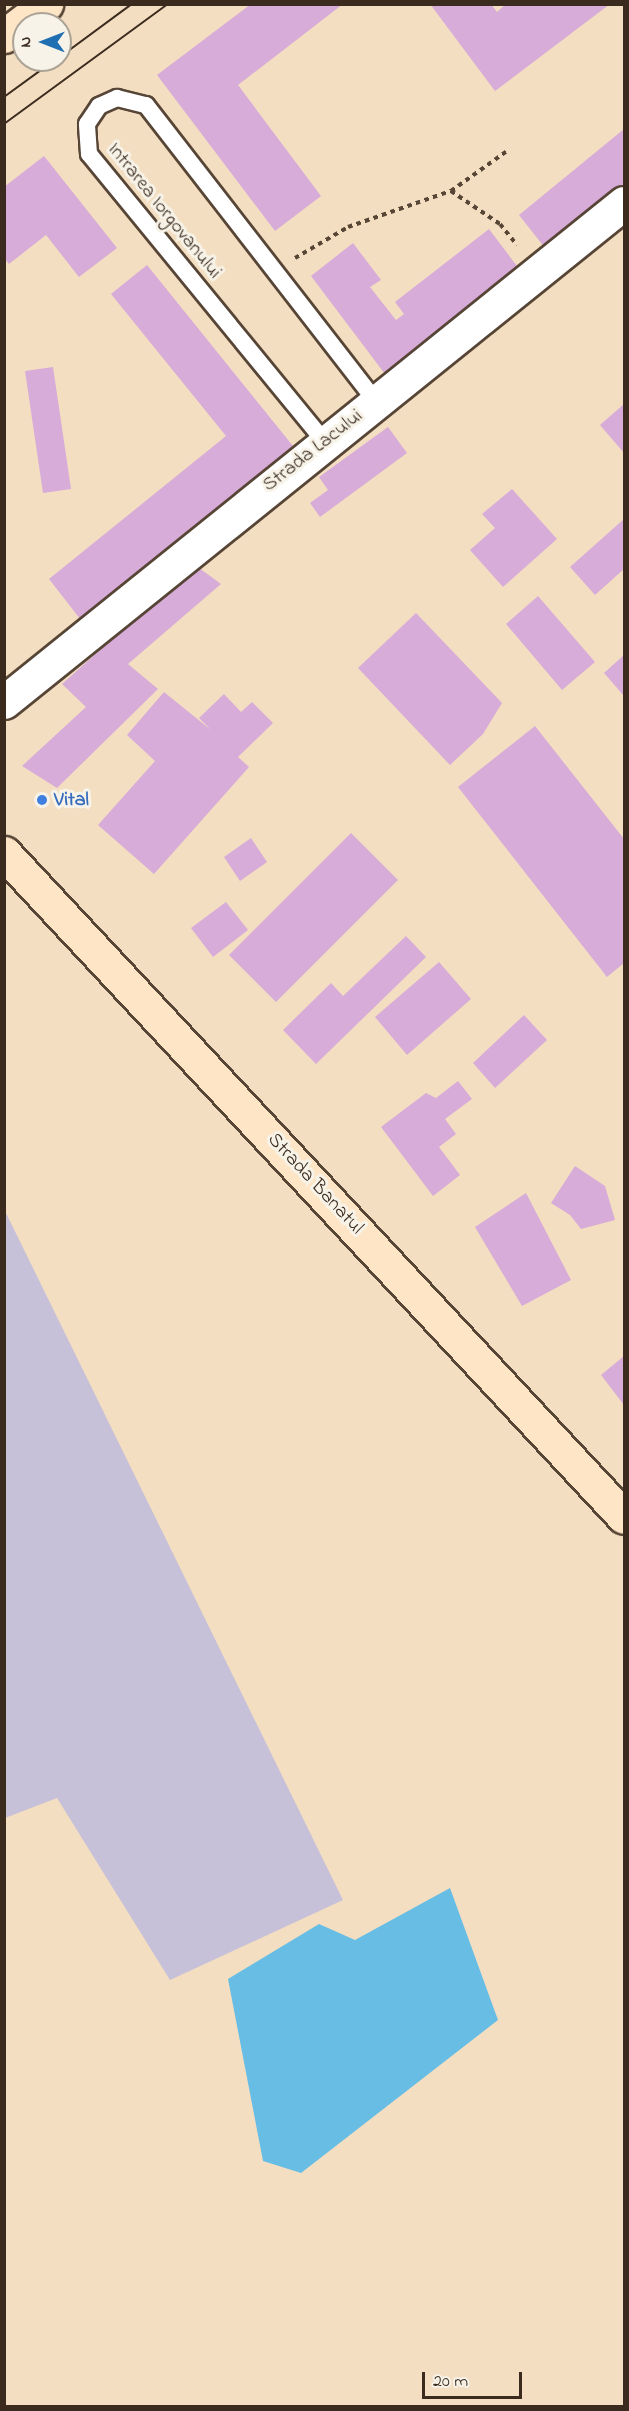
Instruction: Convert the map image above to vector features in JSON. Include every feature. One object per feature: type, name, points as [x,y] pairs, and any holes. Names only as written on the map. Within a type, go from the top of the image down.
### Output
[{"type":"main road","points":[[4,36],[46,4]]},
{"type":"main road","name":"Strada Banatul","points":[[4,852],[624,1517]]},
{"type":"street","name":"Strada Lacului","points":[[4,702],[324,441],[624,203]]},
{"type":"lane","name":"Intrarea Iorgovanului","points":[[324,441],[89,154],[87,124],[99,106],[117,98],[146,105],[376,401]]},
{"type":"path","points":[[274,271],[348,227],[451,191],[507,151]]},
{"type":"path","points":[[451,191],[501,224],[538,272]]},
{"type":"shaded area","points":[[5,1211],[343,1900],[170,1980],[57,1798],[5,1818]]},
{"type":"water","points":[[450,1888],[498,2020],[301,2173],[263,2161],[228,1979],[319,1924],[355,1940]]},
{"type":"building","points":[[251,4],[343,4],[238,85],[321,196],[275,231],[157,75]]},
{"type":"building","points":[[430,4],[491,4],[497,12],[506,4],[610,4],[495,91]]},
{"type":"building","points":[[624,129],[624,191],[549,253],[519,215]]},
{"type":"building","points":[[44,156],[117,248],[79,277],[46,235],[9,264],[4,258],[4,187]]},
{"type":"building","points":[[489,229],[526,278],[391,382],[311,276],[353,243],[381,280],[370,287],[396,320],[404,314],[395,302]]},
{"type":"building","points":[[147,265],[297,451],[84,624],[49,579],[226,436],[111,294]]},
{"type":"building","points":[[53,367],[71,489],[43,493],[25,371]]},
{"type":"building","points":[[624,404],[624,453],[600,425]]},
{"type":"building","points":[[388,427],[407,453],[320,517],[310,503],[328,490],[319,477]]},
{"type":"building","points":[[512,489],[557,539],[503,587],[470,550],[495,528],[482,514]]},
{"type":"building","points":[[624,519],[624,569],[595,595],[570,567]]},
{"type":"building","points":[[195,565],[221,584],[128,664],[158,689],[57,788],[22,766],[86,707],[62,684]]},
{"type":"building","points":[[538,596],[595,662],[562,690],[506,624]]},
{"type":"building","points":[[416,613],[502,703],[483,734],[450,765],[358,668]]},
{"type":"building","points":[[624,655],[624,696],[604,673]]},
{"type":"building","points":[[164,692],[211,730],[199,718],[224,694],[241,712],[252,702],[273,723],[238,757],[249,767],[154,874],[98,825],[155,761],[127,735]]},
{"type":"building","points":[[535,726],[624,839],[624,963],[607,977],[458,787]]},
{"type":"building","points":[[351,833],[398,880],[276,1002],[229,955]]},
{"type":"building","points":[[251,838],[267,862],[240,881],[224,857]]},
{"type":"building","points":[[226,902],[248,930],[213,957],[191,928]]},
{"type":"building","points":[[406,936],[426,957],[316,1064],[283,1030],[331,983],[343,996]]},
{"type":"building","points":[[439,962],[471,999],[407,1055],[375,1017]]},
{"type":"building","points":[[524,1015],[547,1040],[495,1088],[473,1063]]},
{"type":"building","points":[[458,1081],[472,1099],[445,1119],[456,1134],[439,1147],[460,1175],[433,1196],[381,1127],[426,1093],[436,1098]]},
{"type":"building","points":[[575,1166],[605,1186],[615,1220],[581,1229],[570,1215],[551,1203]]},
{"type":"building","points":[[526,1193],[571,1280],[522,1306],[475,1227]]},
{"type":"building","points":[[624,1356],[624,1405],[601,1375]]},
{"type":"tram line","points":[[72,48],[132,4]]},
{"type":"tram line","points":[[4,124],[168,4]]},
{"type":"tram line","points":[[4,97],[38,72]]},
{"type":"place","name":"Vital","points":[[42,800]]}]
